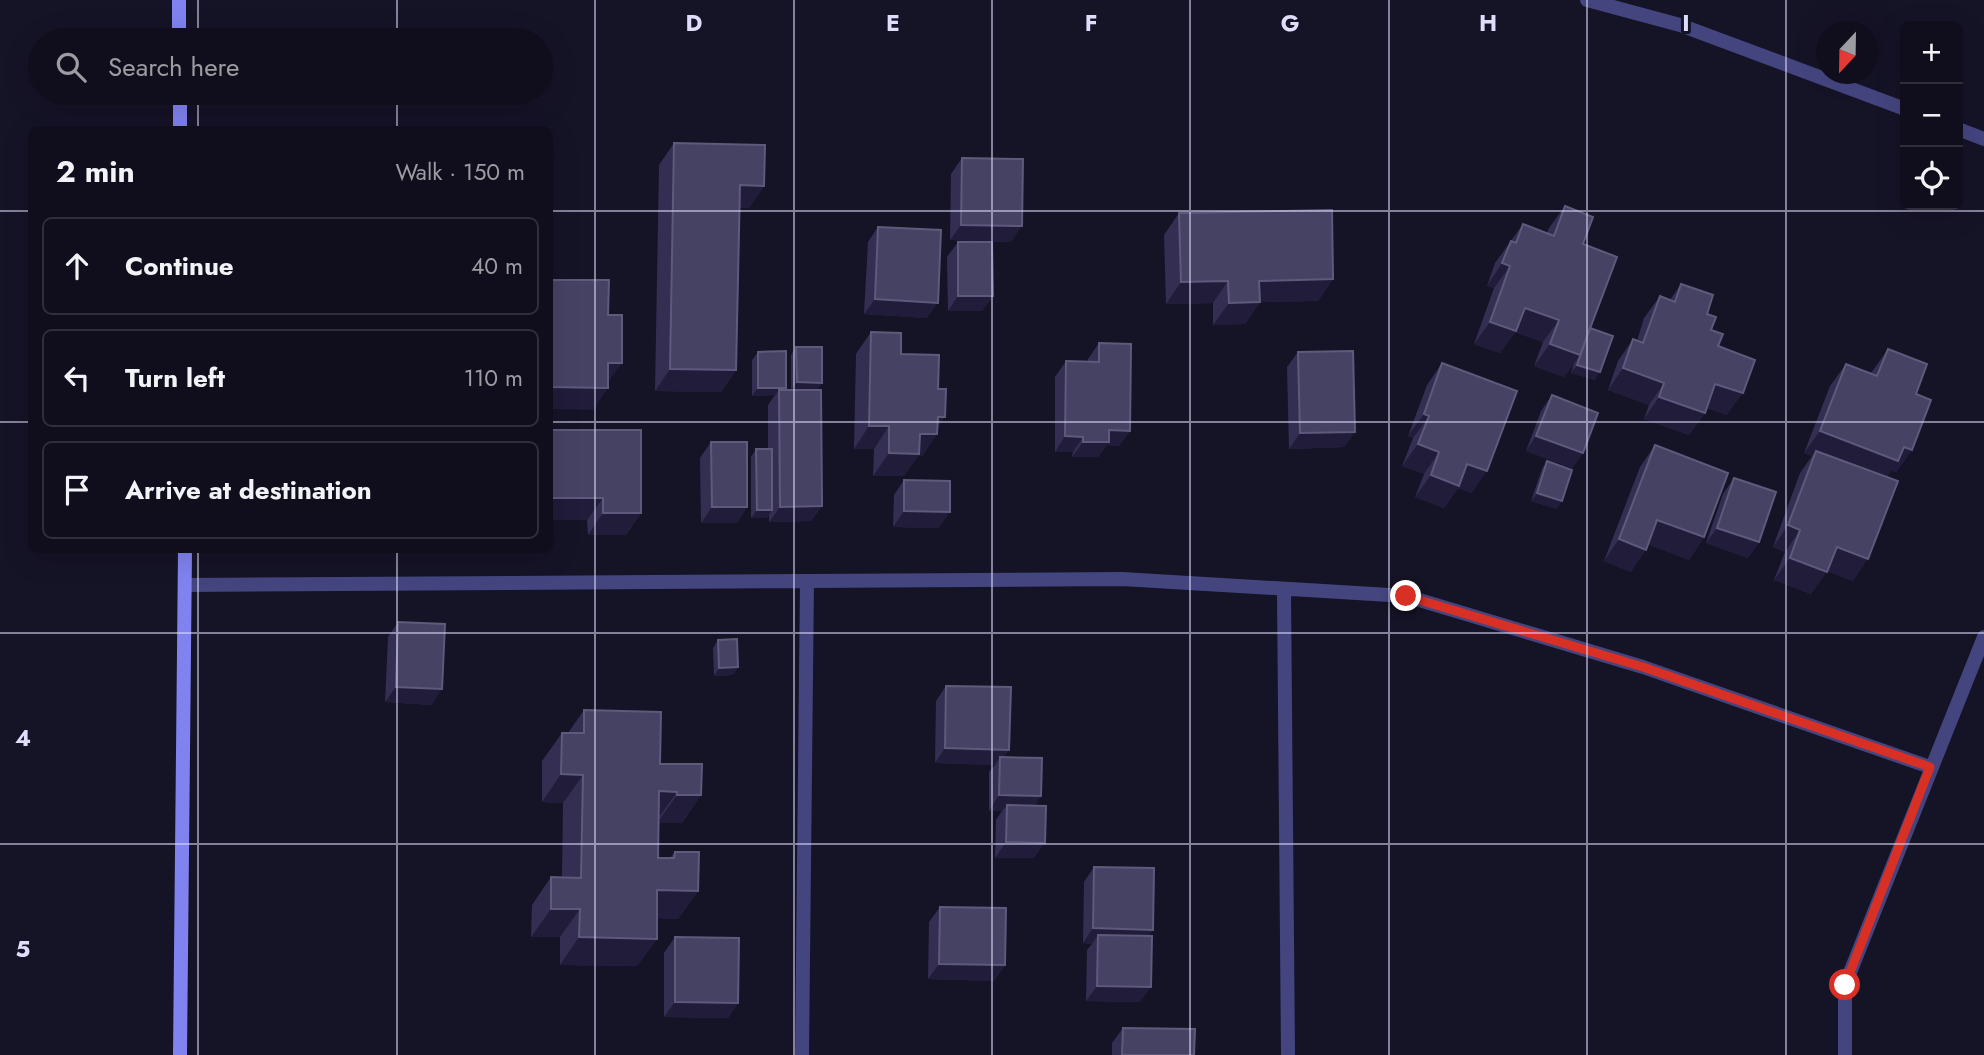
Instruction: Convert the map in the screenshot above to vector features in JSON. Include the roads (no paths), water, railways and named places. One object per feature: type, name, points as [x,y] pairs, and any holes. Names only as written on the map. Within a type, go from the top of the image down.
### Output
[{"type":"street","points":[[179,0],[180,28]]},
{"type":"street","points":[[1587,0],[1680,25],[1900,108]]},
{"type":"street","points":[[180,105],[180,126]]},
{"type":"street","points":[[1963,131],[1984,139]]},
{"type":"street","points":[[180,1055],[185,553]]},
{"type":"street","points":[[185,585],[1122,579],[1406,596],[1643,667],[1930,767]]},
{"type":"street","points":[[802,1055],[807,581]]},
{"type":"street","points":[[1284,590],[1288,1055]]},
{"type":"street","points":[[1845,1055],[1845,985],[1984,637]]}]
